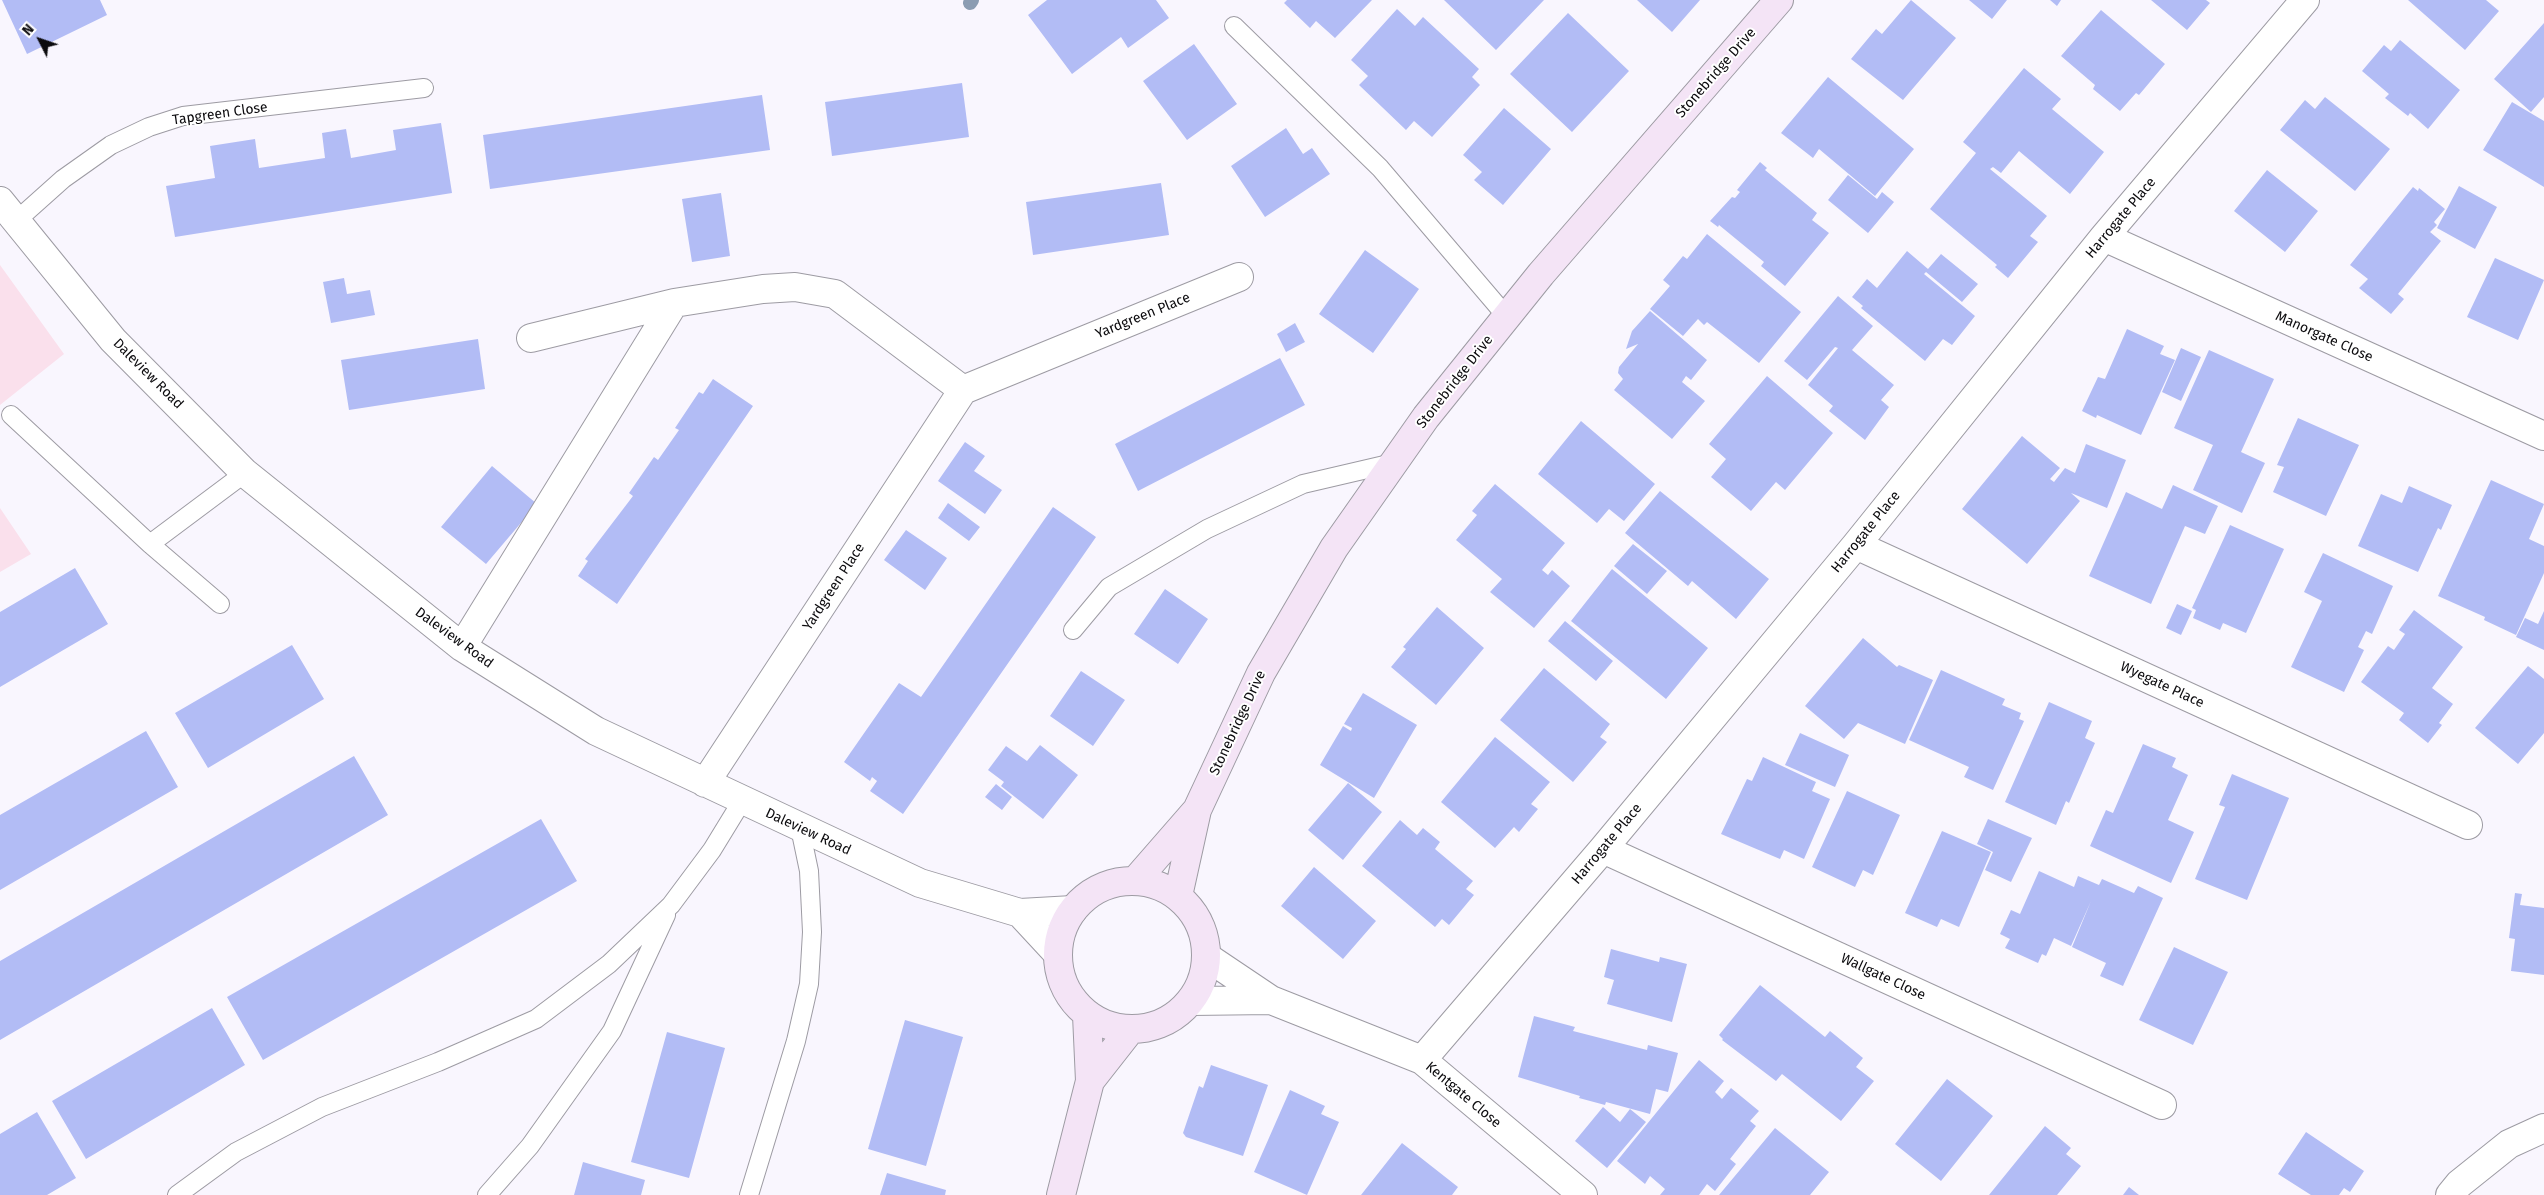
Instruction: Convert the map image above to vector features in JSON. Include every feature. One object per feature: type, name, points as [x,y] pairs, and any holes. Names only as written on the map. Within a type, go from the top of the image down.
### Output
[{"type":"street","name":"Stonebridge Drive","points":[[1178,896],[1197,810],[1260,673],[1334,548],[1426,417],[1541,274],[1779,0]]},
{"type":"street","name":"Harrogate Place","points":[[1422,1060],[1603,849],[1856,545],[2104,237],[2305,0]]},
{"type":"street","name":"Daleview Road","points":[[8,211],[114,340],[245,473],[462,647],[596,731],[920,883],[1020,912],[1073,910]]},
{"type":"street","name":"Manorgate Close","points":[[2104,237],[2544,436]]},
{"type":"street","name":"Yardgreen Place","points":[[705,783],[963,390],[1239,276]]},
{"type":"street","points":[[531,338],[674,303],[763,289],[795,287],[835,294],[963,390]]},
{"type":"street","points":[[462,647],[674,303]]},
{"type":"street","name":"Wyegate Place","points":[[1856,545],[2468,825]]},
{"type":"street","name":"Stonebridge Drive","points":[[1135,881],[1197,810]]},
{"type":"street","name":"Wallgate Close","points":[[1603,849],[2162,1104]]},
{"type":"street","points":[[1123,881],[1135,881],[1157,885],[1178,896],[1187,904],[1200,923],[1207,957],[1203,980],[1192,1001],[1165,1023],[1142,1030],[1130,1030],[1100,1023],[1087,1015],[1078,1007],[1065,988],[1058,965],[1062,930],[1073,910],[1090,894],[1100,888],[1123,881]]},
{"type":"street","points":[[1020,912],[1058,954]]},
{"type":"street","name":"Kentgate Close","points":[[1207,957],[1271,1000],[1422,1060],[1565,1189]]},
{"type":"street","name":"Kentgate Close","points":[[1192,1001],[1271,1000]]},
{"type":"street","points":[[1061,1195],[1090,1081],[1087,1015]]},
{"type":"street","points":[[1090,1081],[1130,1030]]},
{"type":"street","points":[[2450,1195],[2459,1184],[2509,1144],[2544,1128]]},
{"type":"lane","points":[[1234,26],[1380,168],[1507,317]]},
{"type":"lane","name":"Tapgreen Close","points":[[8,211],[71,173],[111,145],[150,127],[183,116],[424,88]]},
{"type":"lane","points":[[11,415],[150,544],[220,604]]},
{"type":"lane","points":[[1073,630],[1109,587],[1207,530],[1303,484],[1393,463]]},
{"type":"lane","points":[[150,544],[245,473]]},
{"type":"lane","points":[[177,1195],[236,1152],[322,1107],[438,1062],[536,1019],[609,964],[670,905],[712,850],[742,801]]},
{"type":"lane","points":[[749,1195],[796,1041],[809,984],[812,932],[809,871],[800,828]]},
{"type":"lane","points":[[487,1195],[530,1146],[612,1031],[670,905]]},
{"type":"shaded area","points":[[0,265],[64,354],[0,405]]},
{"type":"shaded area","points":[[0,508],[31,554],[0,572]]},
{"type":"building","points":[[2,0],[100,0],[107,15],[27,54]]},
{"type":"building","points":[[1047,0],[1156,0],[1169,18],[1128,48],[1121,37],[1072,74],[1028,15]]},
{"type":"building","points":[[1287,0],[1372,0],[1335,38],[1316,21],[1310,28],[1284,3]]},
{"type":"building","points":[[1444,0],[1544,0],[1496,50]]},
{"type":"building","points":[[1637,0],[1700,0],[1672,32]]},
{"type":"building","points":[[1911,0],[1956,38],[1903,100],[1851,59],[1876,29],[1882,34]]},
{"type":"building","points":[[1969,0],[2007,0],[1992,19]]},
{"type":"building","points":[[2050,0],[2061,0],[2057,6]]},
{"type":"building","points":[[2151,0],[2206,0],[2210,3],[2187,30]]},
{"type":"building","points":[[2408,0],[2486,0],[2499,11],[2465,50]]},
{"type":"building","points":[[1397,9],[1415,26],[1423,17],[1479,69],[1472,77],[1480,85],[1432,137],[1414,121],[1406,130],[1359,85],[1368,76],[1351,60]]},
{"type":"building","points":[[2101,10],[2165,64],[2139,95],[2136,93],[2120,111],[2093,89],[2095,85],[2061,56]]},
{"type":"building","points":[[1568,13],[1629,71],[1572,132],[1510,74]]},
{"type":"building","points":[[2544,23],[2544,97],[2531,112],[2494,79]]},
{"type":"building","points":[[2400,40],[2460,90],[2428,129],[2410,113],[2408,116],[2385,98],[2389,94],[2362,71],[2384,45],[2391,51]]},
{"type":"building","points":[[1194,44],[1237,104],[1187,140],[1143,81]]},
{"type":"building","points":[[2024,68],[2061,99],[2052,109],[2104,152],[2070,194],[2019,151],[2001,173],[1993,167],[1990,169],[2047,216],[2030,236],[2038,242],[2008,278],[1995,267],[1997,265],[1930,209],[1976,153],[1963,142]]},
{"type":"building","points":[[1828,77],[1914,149],[1875,196],[1819,149],[1813,158],[1781,133]]},
{"type":"building","points":[[962,83],[969,137],[832,156],[825,102]]},
{"type":"building","points":[[762,95],[770,150],[490,189],[483,135]]},
{"type":"building","points":[[2325,97],[2390,149],[2355,191],[2280,130],[2305,100],[2315,109]]},
{"type":"building","points":[[2512,102],[2544,121],[2544,187],[2483,150]]},
{"type":"building","points":[[1504,108],[1551,149],[1503,205],[1474,180],[1482,172],[1463,155]]},
{"type":"building","points":[[441,123],[452,193],[175,237],[166,186],[215,178],[210,146],[255,139],[259,168],[325,158],[322,133],[346,129],[351,158],[396,150],[393,130]]},
{"type":"building","points":[[1286,128],[1303,154],[1312,148],[1330,174],[1265,217],[1231,166]]},
{"type":"building","points":[[1760,162],[1767,168],[1765,170],[1817,213],[1812,220],[1829,233],[1785,286],[1761,266],[1764,262],[1719,225],[1718,227],[1710,221],[1732,197],[1735,198],[1740,192],[1737,190]]},
{"type":"building","points":[[2267,170],[2318,211],[2285,252],[2234,211]]},
{"type":"building","points":[[1848,175],[1877,199],[1882,192],[1894,202],[1868,233],[1828,200]]},
{"type":"building","points":[[1161,183],[1169,235],[1033,255],[1026,202]]},
{"type":"building","points":[[2459,186],[2497,207],[2475,249],[2437,228]]},
{"type":"building","points":[[2413,187],[2418,191],[2419,188],[2445,209],[2434,222],[2437,225],[2430,232],[2441,241],[2398,294],[2404,299],[2391,314],[2359,288],[2368,279],[2350,265]]},
{"type":"building","points":[[721,193],[730,256],[692,262],[682,199]]},
{"type":"building","points":[[1707,234],[1801,312],[1759,363],[1707,322],[1704,325],[1698,319],[1683,336],[1650,309],[1670,286],[1663,280],[1683,256],[1687,259]]},
{"type":"building","points":[[1365,250],[1419,289],[1373,353],[1319,314]]},
{"type":"building","points":[[1907,251],[1928,269],[1941,254],[1978,284],[1962,302],[1926,272],[1924,274],[1975,316],[1952,345],[1943,339],[1925,361],[1861,308],[1863,306],[1852,297],[1867,279],[1877,288]]},
{"type":"building","points":[[2495,258],[2544,280],[2518,340],[2467,317]]},
{"type":"building","points":[[344,278],[347,294],[370,290],[375,315],[331,323],[323,282]]},
{"type":"building","points":[[1838,296],[1873,326],[1852,350],[1894,385],[1881,400],[1889,407],[1865,440],[1829,411],[1833,406],[1808,385],[1838,348],[1835,347],[1807,380],[1784,361]]},
{"type":"building","points":[[1650,311],[1707,360],[1691,380],[1686,376],[1682,382],[1705,401],[1672,439],[1614,390],[1623,379],[1618,373],[1619,367],[1638,344],[1626,349],[1632,331]]},
{"type":"building","points":[[1295,323],[1305,342],[1286,352],[1277,334]]},
{"type":"building","points":[[2127,329],[2164,346],[2160,354],[2175,360],[2141,435],[2097,415],[2096,418],[2082,411],[2098,377],[2105,379]]},
{"type":"building","points":[[478,339],[485,389],[349,410],[341,360]]},
{"type":"building","points":[[2181,348],[2201,357],[2181,401],[2162,392]]},
{"type":"building","points":[[2209,350],[2274,379],[2241,452],[2265,463],[2242,513],[2193,490],[2213,445],[2174,428]]},
{"type":"building","points":[[1280,358],[1305,405],[1138,491],[1115,444]]},
{"type":"building","points":[[1767,376],[1833,433],[1785,490],[1776,482],[1751,511],[1711,477],[1726,459],[1709,444]]},
{"type":"building","points":[[713,379],[753,406],[617,604],[578,576],[588,561],[585,559],[633,496],[629,493],[654,457],[658,460],[679,430],[675,428],[699,392],[703,394]]},
{"type":"building","points":[[2298,418],[2359,445],[2326,516],[2273,492],[2284,467],[2277,465]]},
{"type":"building","points":[[1581,421],[1655,484],[1624,521],[1609,509],[1597,523],[1538,474]]},
{"type":"building","points":[[2022,436],[2060,468],[2050,479],[2054,482],[2065,468],[2075,473],[2086,444],[2126,460],[2107,508],[2071,493],[2080,501],[2027,564],[1962,509]]},
{"type":"building","points":[[965,442],[985,456],[974,471],[1002,490],[985,514],[938,481]]},
{"type":"building","points":[[492,466],[537,504],[486,564],[441,527]]},
{"type":"building","points":[[2491,480],[2544,504],[2529,539],[2544,546],[2544,573],[2516,635],[2484,620],[2485,617],[2438,596]]},
{"type":"building","points":[[1495,484],[1565,543],[1542,570],[1548,575],[1552,570],[1570,586],[1534,628],[1490,592],[1502,579],[1456,540],[1477,515],[1472,511]]},
{"type":"building","points":[[2173,485],[2218,506],[2205,534],[2185,526],[2151,604],[2089,576],[2126,492],[2162,509]]},
{"type":"building","points":[[2409,486],[2452,505],[2441,530],[2438,528],[2418,572],[2358,546],[2381,494],[2402,503]]},
{"type":"building","points":[[1660,491],[1769,579],[1736,619],[1692,581],[1688,586],[1625,533]]},
{"type":"building","points":[[948,503],[980,527],[969,541],[938,518]]},
{"type":"building","points":[[1053,507],[1096,537],[903,814],[870,791],[877,781],[872,777],[870,781],[844,762],[899,683],[921,697]]},
{"type":"building","points":[[2230,525],[2284,549],[2246,633],[2223,623],[2220,630],[2193,618],[2196,610],[2192,608]]},
{"type":"building","points":[[906,530],[947,558],[925,590],[884,560]]},
{"type":"building","points":[[1633,544],[1667,571],[1647,594],[1614,566]]},
{"type":"building","points":[[2323,553],[2393,586],[2372,634],[2366,631],[2358,647],[2364,650],[2344,692],[2291,667],[2322,601],[2304,592]]},
{"type":"building","points":[[75,568],[108,624],[0,687],[0,612]]},
{"type":"building","points":[[1612,569],[1708,648],[1666,699],[1571,621]]},
{"type":"building","points":[[1165,589],[1208,619],[1178,664],[1134,634]]},
{"type":"building","points":[[2177,604],[2192,611],[2181,635],[2166,628]]},
{"type":"building","points":[[1437,607],[1484,648],[1436,705],[1391,667],[1406,649],[1403,647]]},
{"type":"building","points":[[2414,610],[2463,647],[2432,688],[2453,704],[2439,723],[2442,725],[2428,743],[2399,720],[2404,713],[2361,682],[2388,646],[2394,650],[2405,634],[2399,630]]},
{"type":"building","points":[[2544,611],[2544,650],[2516,637],[2525,618],[2538,624]]},
{"type":"building","points":[[1565,621],[1613,661],[1596,681],[1548,641]]},
{"type":"building","points":[[1863,638],[1897,667],[1899,665],[1933,680],[1905,744],[1858,723],[1844,739],[1805,706]]},
{"type":"building","points":[[292,645],[324,699],[208,768],[175,713]]},
{"type":"building","points":[[2528,666],[2544,679],[2544,733],[2518,764],[2475,728]]},
{"type":"building","points":[[1544,668],[1610,724],[1600,737],[1607,742],[1573,782],[1500,720]]},
{"type":"building","points":[[1941,670],[2005,699],[2002,705],[2021,713],[2019,719],[2024,721],[1993,790],[1964,777],[1969,767],[1909,740]]},
{"type":"building","points":[[1081,671],[1125,700],[1093,746],[1050,716]]},
{"type":"building","points":[[1363,693],[1417,725],[1374,798],[1320,765],[1343,726],[1351,731],[1352,728],[1344,724]]},
{"type":"building","points":[[2049,702],[2092,721],[2085,738],[2095,743],[2069,803],[2066,801],[2056,825],[2005,802]]},
{"type":"building","points":[[146,731],[178,787],[0,890],[0,815]]},
{"type":"building","points":[[1800,733],[1849,755],[1835,787],[1785,765]]},
{"type":"building","points":[[1495,737],[1550,782],[1531,804],[1538,809],[1519,832],[1514,827],[1495,848],[1441,802]]},
{"type":"building","points":[[2143,744],[2176,758],[2172,767],[2188,775],[2168,820],[2194,832],[2171,883],[2090,846],[2106,810],[2113,813]]},
{"type":"building","points":[[1040,745],[1078,775],[1043,819],[1001,786],[1004,782],[988,770],[1006,746],[1027,761]]},
{"type":"building","points":[[354,756],[388,815],[0,1040],[0,961]]},
{"type":"building","points":[[1763,757],[1816,782],[1812,791],[1830,799],[1804,859],[1784,850],[1780,859],[1721,834],[1747,779],[1752,781]]},
{"type":"building","points":[[2232,774],[2289,798],[2247,900],[2195,879],[2225,807],[2219,805]]},
{"type":"building","points":[[1348,783],[1382,812],[1343,860],[1308,830]]},
{"type":"building","points":[[996,784],[1012,797],[1002,810],[985,797]]},
{"type":"building","points":[[1847,791],[1900,815],[1873,875],[1863,870],[1855,887],[1812,867]]},
{"type":"building","points":[[541,819],[577,881],[263,1060],[227,997]]},
{"type":"building","points":[[1988,819],[2032,838],[2011,882],[1985,870],[1993,852],[1977,844]]},
{"type":"building","points":[[1400,820],[1417,835],[1423,828],[1440,842],[1435,849],[1473,881],[1466,889],[1474,895],[1449,925],[1442,919],[1435,927],[1362,866]]},
{"type":"building","points":[[1942,831],[1991,852],[1959,927],[1941,919],[1937,927],[1905,913]]},
{"type":"building","points":[[1314,867],[1376,921],[1343,959],[1281,906]]},
{"type":"building","points":[[2039,871],[2074,887],[2078,876],[2099,885],[2102,879],[2134,893],[2138,886],[2163,898],[2123,986],[2100,976],[2106,963],[2072,947],[2091,901],[2071,946],[2054,938],[2046,956],[2042,954],[2038,963],[2005,948],[2010,939],[2000,934],[2011,910],[2020,914]]},
{"type":"building","points":[[2515,893],[2522,894],[2520,905],[2544,908],[2544,975],[2511,971],[2515,939],[2509,938]]},
{"type":"building","points":[[2174,947],[2228,972],[2193,1045],[2139,1020]]},
{"type":"building","points":[[1611,949],[1659,962],[1660,957],[1687,964],[1672,1022],[1607,1004],[1614,980],[1604,977]]},
{"type":"building","points":[[1760,985],[1825,1037],[1830,1031],[1863,1058],[1856,1067],[1874,1081],[1841,1121],[1782,1074],[1776,1081],[1722,1040],[1719,1035]]},
{"type":"building","points":[[212,1008],[245,1065],[86,1159],[52,1101]]},
{"type":"building","points":[[1534,1016],[1575,1027],[1573,1031],[1647,1050],[1648,1045],[1678,1053],[1668,1092],[1656,1089],[1650,1114],[1606,1102],[1605,1105],[1579,1098],[1580,1096],[1518,1077]]},
{"type":"building","points":[[905,1020],[963,1037],[926,1166],[868,1149]]},
{"type":"building","points":[[667,1032],[725,1048],[689,1178],[631,1162]]},
{"type":"building","points":[[1699,1060],[1724,1081],[1715,1092],[1722,1099],[1731,1088],[1759,1111],[1750,1121],[1756,1126],[1730,1159],[1736,1164],[1715,1191],[1707,1184],[1699,1195],[1660,1195],[1665,1189],[1650,1176],[1645,1184],[1617,1161]]},
{"type":"building","points":[[1211,1065],[1268,1085],[1243,1156],[1186,1137],[1183,1133],[1199,1086],[1203,1088]]},
{"type":"building","points":[[1947,1079],[1993,1116],[1941,1181],[1895,1144]]},
{"type":"building","points":[[1290,1090],[1325,1106],[1321,1114],[1339,1122],[1307,1195],[1254,1172]]},
{"type":"building","points":[[1603,1107],[1620,1122],[1630,1109],[1646,1122],[1607,1168],[1575,1141]]},
{"type":"building","points":[[37,1112],[76,1178],[47,1195],[0,1195],[0,1134]]},
{"type":"building","points":[[2045,1126],[2071,1148],[2066,1154],[2081,1166],[2057,1195],[1989,1195]]},
{"type":"building","points":[[1775,1128],[1829,1172],[1810,1195],[1719,1195]]},
{"type":"building","points":[[2306,1132],[2364,1171],[2350,1192],[2344,1188],[2339,1195],[2311,1195],[2278,1174]]},
{"type":"building","points":[[1402,1143],[1458,1187],[1452,1195],[1361,1195]]},
{"type":"building","points":[[583,1162],[645,1180],[641,1195],[574,1195]]},
{"type":"building","points":[[887,1173],[946,1190],[945,1195],[880,1195]]},
{"type":"building","points":[[2129,1187],[2139,1195],[2123,1195]]}]
